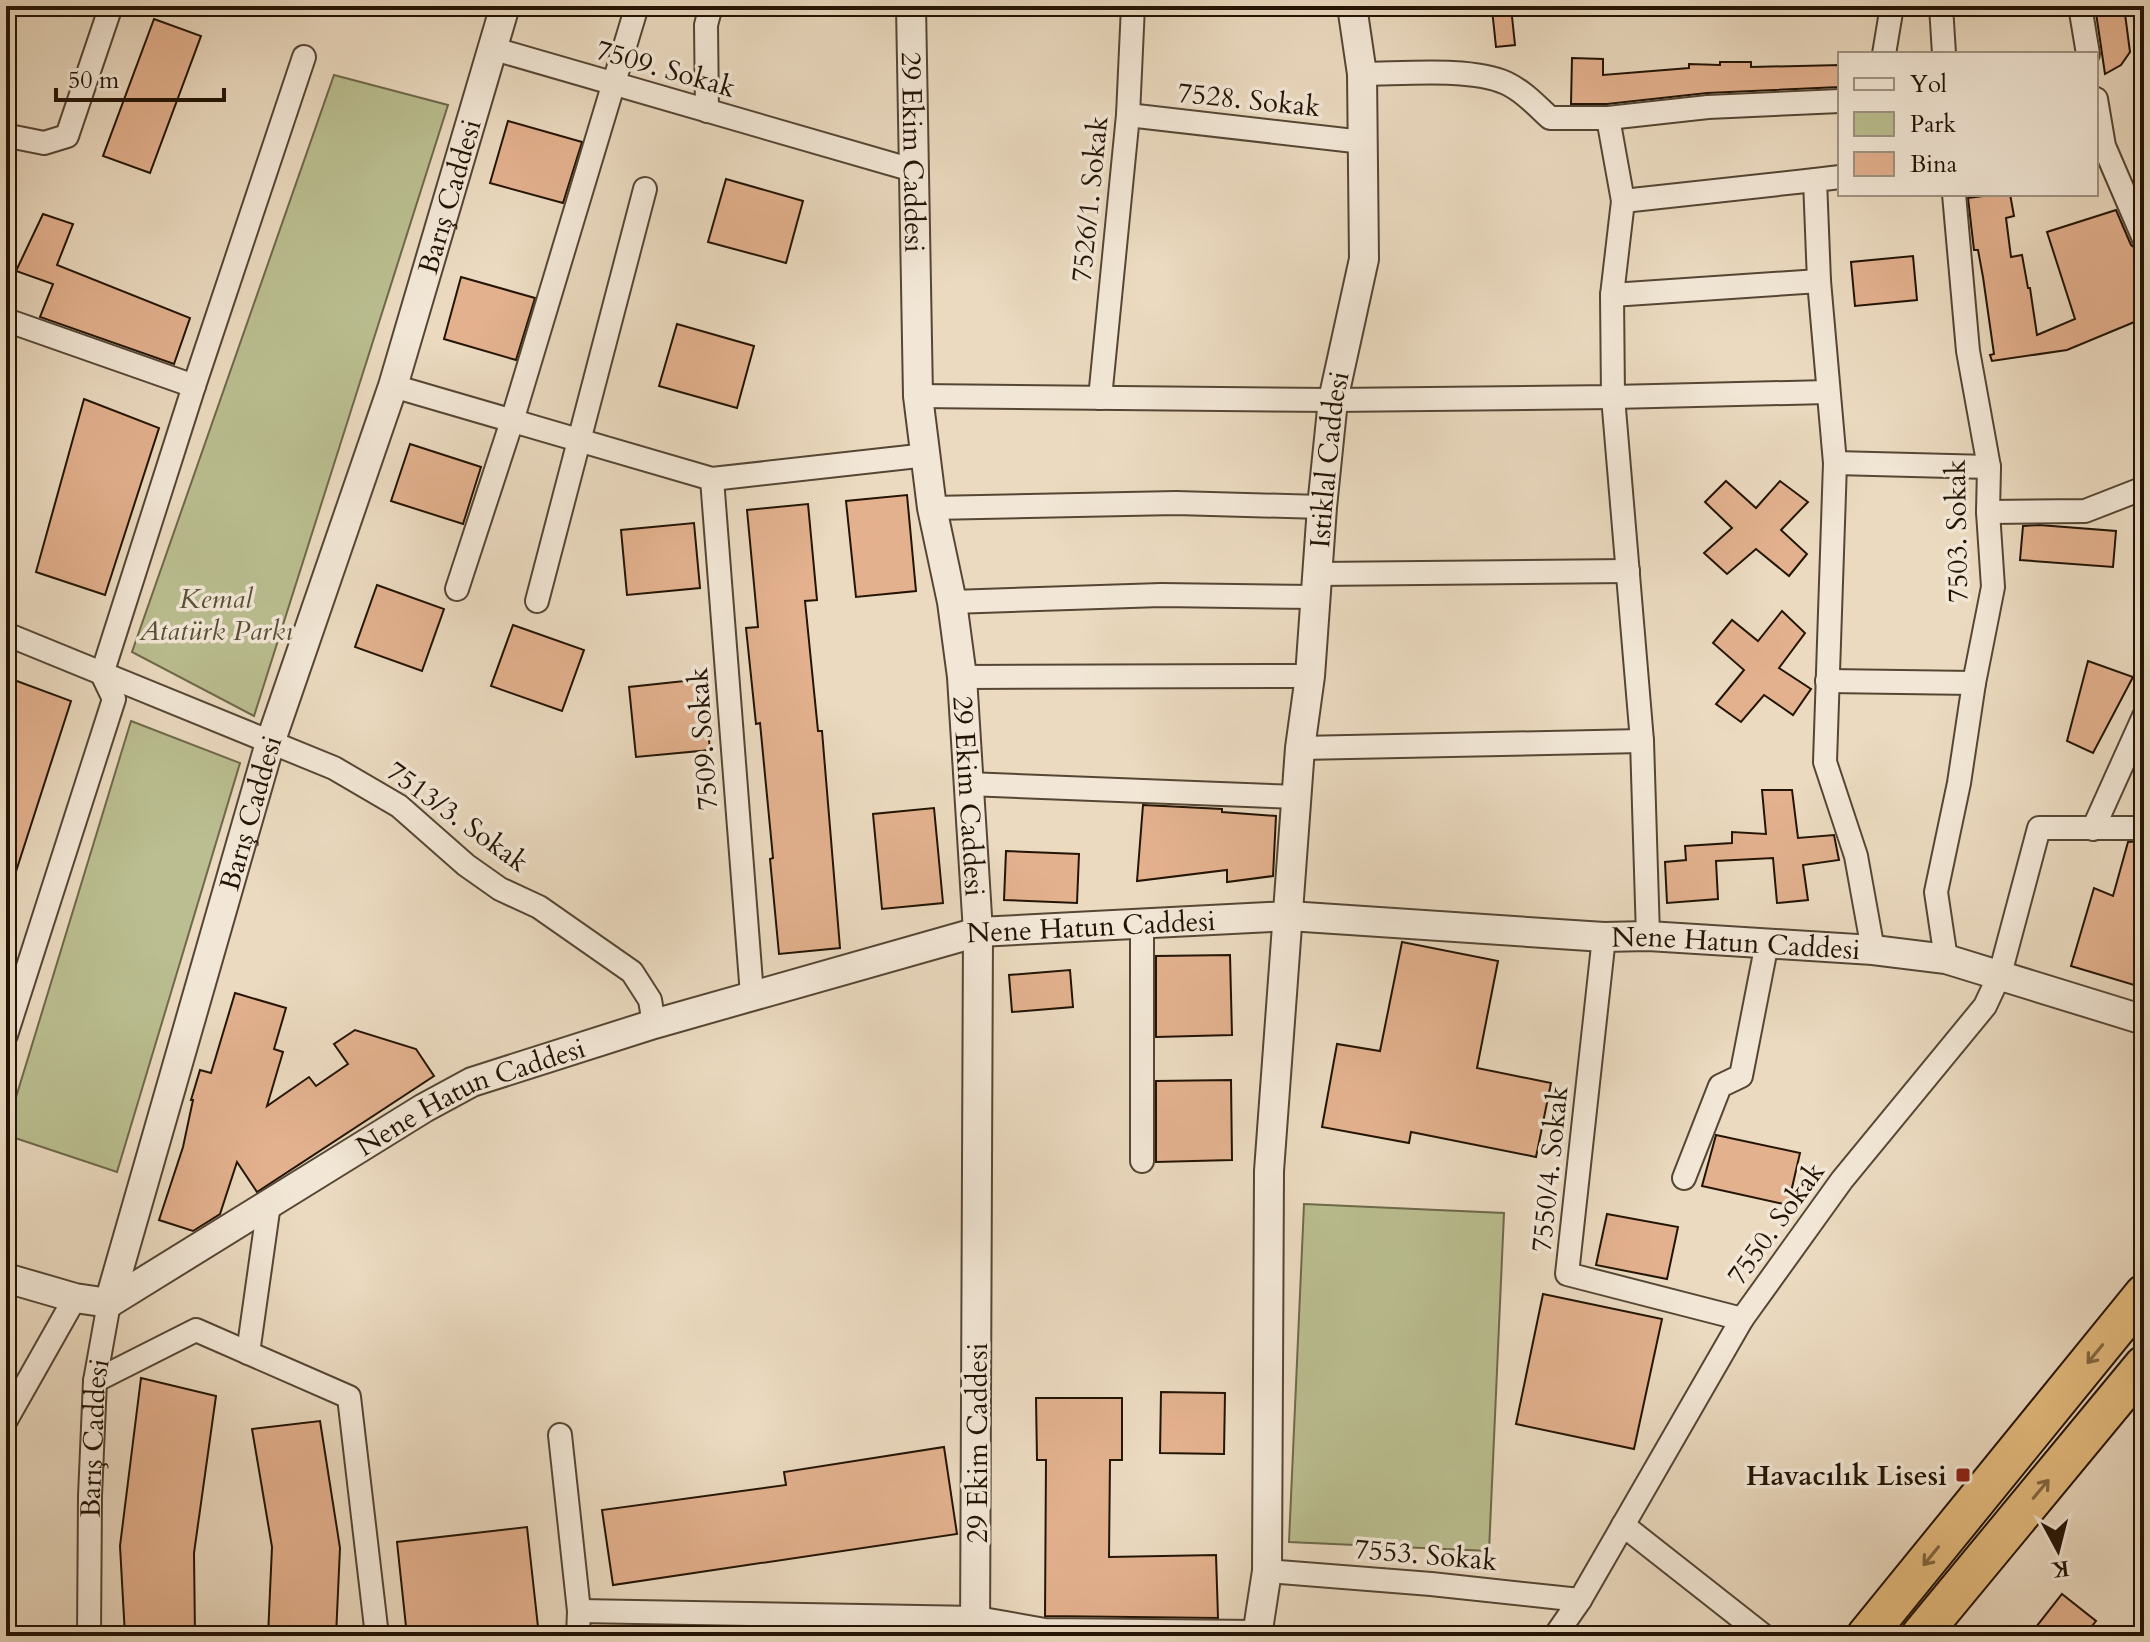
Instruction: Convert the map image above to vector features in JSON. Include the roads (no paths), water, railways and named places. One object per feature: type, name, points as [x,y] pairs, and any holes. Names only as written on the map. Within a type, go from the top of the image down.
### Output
[{"type":"highway","points":[[1866,1636],[2144,1294]]},
{"type":"highway","points":[[1920,1636],[2144,1365]]},
{"type":"street","points":[[6,143],[14,137],[44,143],[67,136],[111,6]]},
{"type":"street","name":"Barış Caddesi","points":[[89,1636],[95,1381],[109,1303],[270,743],[393,386],[505,6]]},
{"type":"street","points":[[457,589],[512,421],[637,6]]},
{"type":"street","points":[[707,111],[706,25],[711,6]]},
{"type":"street","name":"29 Ekim Caddesi","points":[[911,6],[918,396],[932,508],[952,602],[962,677],[978,932],[976,1627]]},
{"type":"street","name":"7526/1. Sokak","points":[[1100,398],[1128,115],[1133,6]]},
{"type":"street","name":"Istiklal Caddesi","points":[[1257,1634],[1267,1571],[1269,1171],[1300,748],[1310,676],[1333,400],[1364,259],[1362,74],[1352,6]]},
{"type":"street","points":[[1884,52],[1892,6]]},
{"type":"street","points":[[1941,6],[1944,52]]},
{"type":"street","points":[[2080,6],[2088,52]]},
{"type":"street","name":"7509. Sokak","points":[[491,48],[916,171]]},
{"type":"street","points":[[6,1035],[114,699],[102,674],[304,57]]},
{"type":"street","points":[[1362,74],[1478,75],[1504,82],[1523,93],[1550,118],[1608,118],[1708,107],[1838,101]]},
{"type":"street","points":[[2098,111],[2104,146],[2144,239]]},
{"type":"street","name":"7528. Sokak","points":[[1128,115],[1363,142]]},
{"type":"street","points":[[1608,118],[1623,201],[1612,295],[1613,397],[1642,741],[1648,936]]},
{"type":"street","points":[[1623,201],[1838,177]]},
{"type":"street","points":[[1815,180],[1819,281],[1835,463],[1825,762],[1856,856],[1873,950]]},
{"type":"street","points":[[537,601],[645,189]]},
{"type":"street","name":"7503. Sokak","points":[[1946,959],[1936,892],[1959,783],[1993,587],[1988,512],[1989,467],[1968,351],[1954,196]]},
{"type":"street","points":[[1612,295],[1819,281]]},
{"type":"street","points":[[6,320],[194,386]]},
{"type":"street","points":[[393,386],[712,479],[927,455]]},
{"type":"street","points":[[918,396],[1333,400],[1827,392]]},
{"type":"street","points":[[1835,463],[1989,467]]},
{"type":"street","name":"7509. Sokak","points":[[712,479],[752,995]]},
{"type":"street","points":[[1988,512],[2085,511],[2144,488]]},
{"type":"street","points":[[932,508],[1176,503],[1322,507]]},
{"type":"street","points":[[952,602],[1161,595],[1628,571]]},
{"type":"street","name":"7513/3. Sokak","points":[[6,634],[334,768],[399,806],[466,865],[500,889],[539,907],[632,972],[650,1000],[654,1024]]},
{"type":"street","points":[[962,677],[1310,676]]},
{"type":"street","points":[[1827,681],[1974,683]]},
{"type":"street","points":[[2144,716],[2093,829],[2140,828],[2144,825]]},
{"type":"street","points":[[1300,748],[1642,741]]},
{"type":"street","points":[[968,784],[1298,797]]},
{"type":"street","name":"7550. Sokak","points":[[1555,1636],[1580,1600],[1742,1319],[1842,1180],[1985,1006],[2000,974],[2039,828],[2093,829]]},
{"type":"street","name":"Nene Hatun Caddesi","points":[[109,1303],[424,1108],[472,1082],[654,1024],[978,932],[1289,916],[1604,937],[1648,936],[1873,950],[1946,959],[2144,1020]]},
{"type":"street","points":[[1142,922],[1142,1161]]},
{"type":"street","name":"7550/4. Sokak","points":[[1604,937],[1567,1274],[1742,1319]]},
{"type":"street","points":[[1684,1178],[1720,1086],[1741,1076],[1767,943]]},
{"type":"street","points":[[248,1353],[269,1204]]},
{"type":"street","points":[[6,1278],[75,1298],[109,1303]]},
{"type":"street","points":[[6,1420],[75,1298]]},
{"type":"street","points":[[95,1381],[196,1330],[349,1397],[377,1636]]},
{"type":"street","points":[[560,1435],[579,1611],[578,1636]]},
{"type":"street","points":[[1623,1525],[1764,1636]]},
{"type":"street","name":"7553. Sokak","points":[[1267,1571],[1580,1600]]},
{"type":"street","points":[[579,1611],[1045,1630],[1257,1634]]},
{"type":"place","name":"Havacılık Lisesi","points":[[1963,1475]]},
{"type":"park label","name":"Kemal Atatürk Parkı","points":[[216,614]]}]
